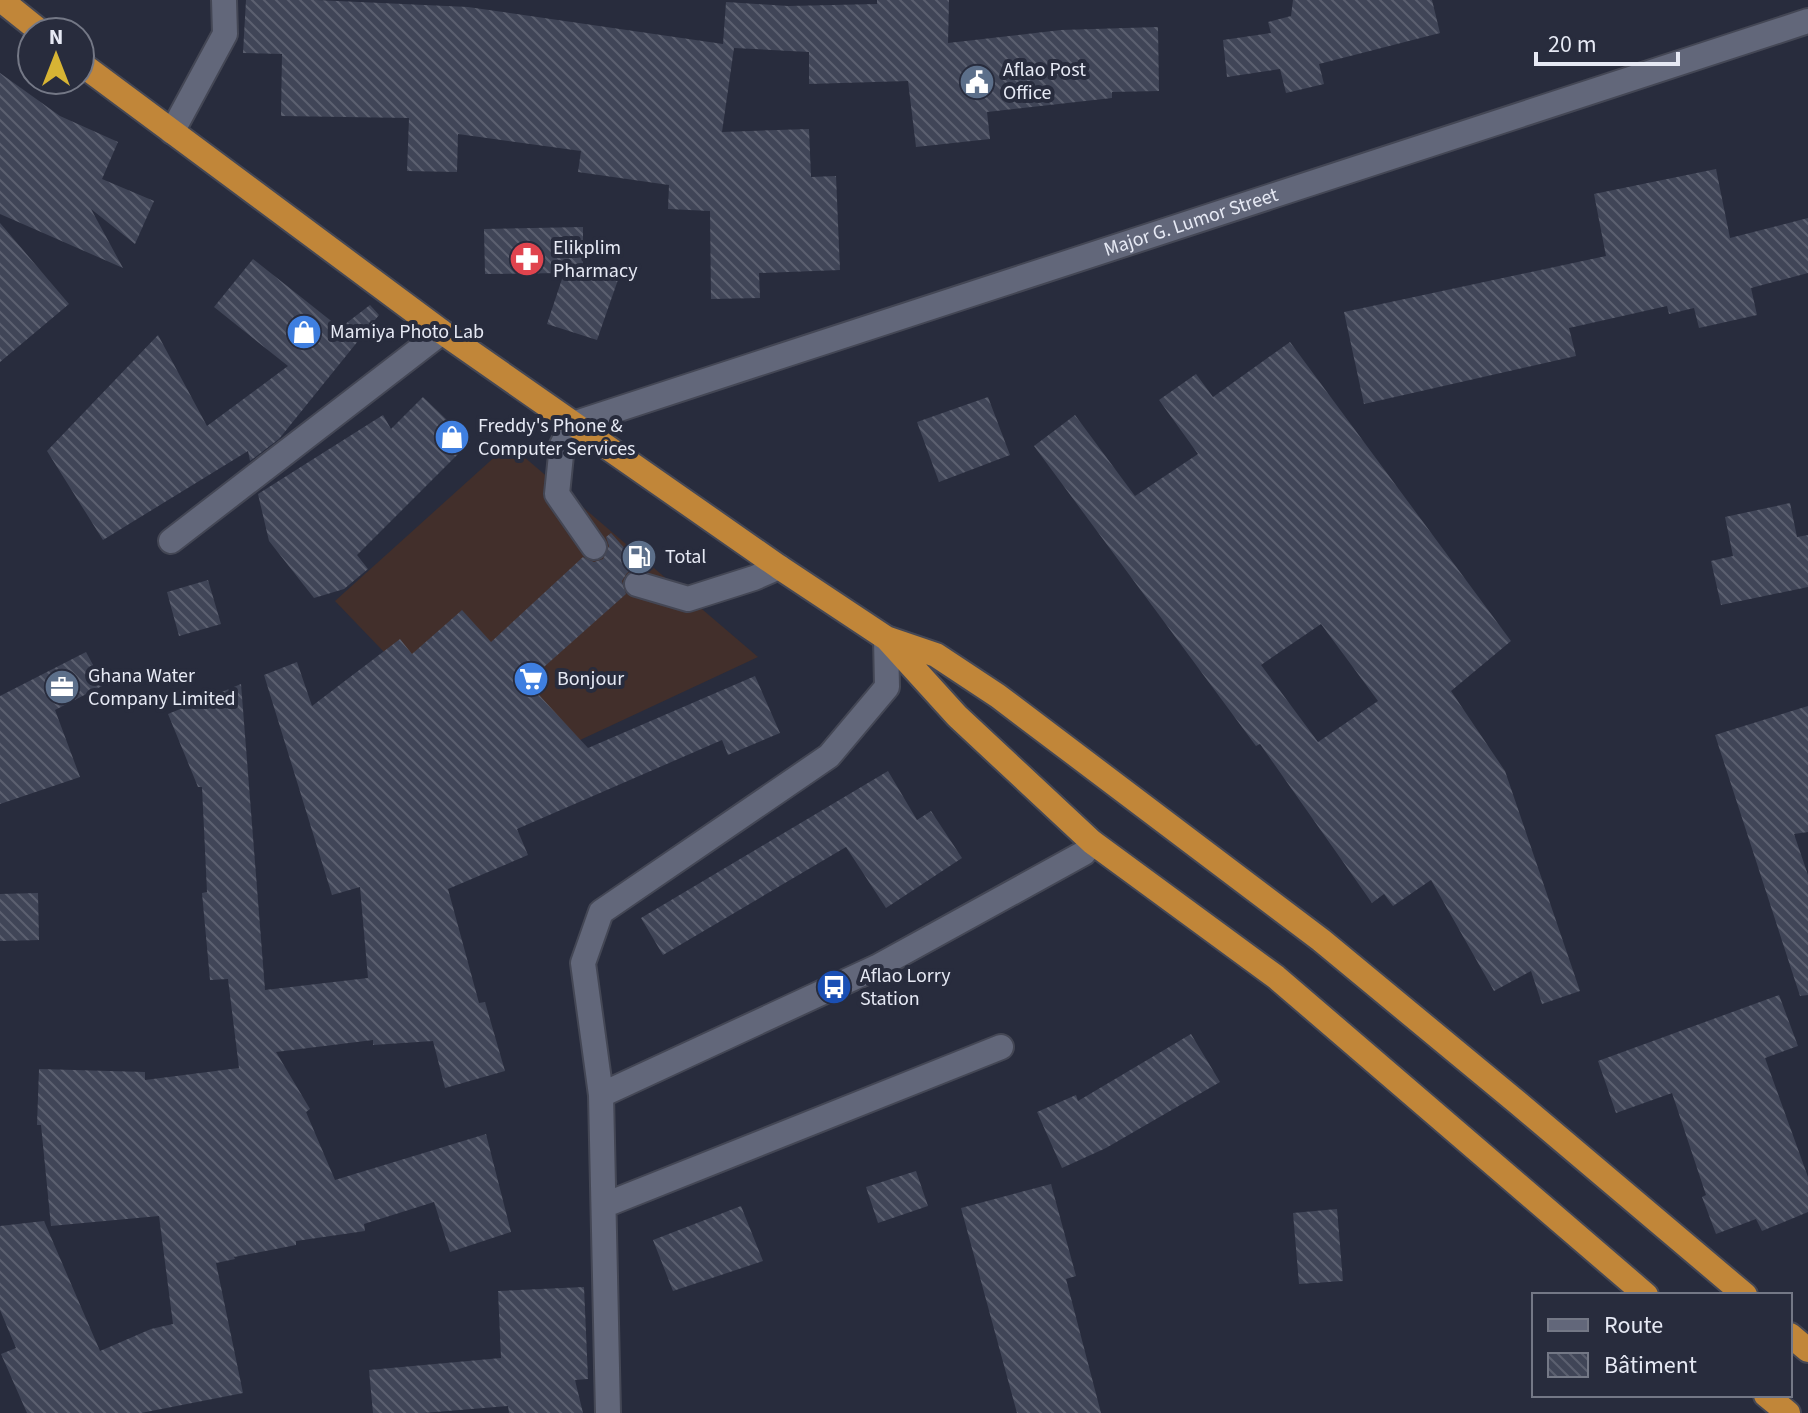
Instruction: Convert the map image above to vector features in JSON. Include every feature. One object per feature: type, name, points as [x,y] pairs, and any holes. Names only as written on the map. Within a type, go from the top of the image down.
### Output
[{"type":"highway","points":[[1,0],[21,16]]},
{"type":"highway","points":[[96,75],[442,332],[886,638],[957,716],[1092,842],[1276,977],[1644,1293]]},
{"type":"highway","points":[[886,638],[936,655],[998,696],[1321,940],[1743,1293]]},
{"type":"highway","points":[[1792,1337],[1808,1350]]},
{"type":"highway","points":[[1768,1397],[1788,1413]]},
{"type":"street","points":[[172,132],[225,34],[224,0]]},
{"type":"street","name":"Major G. Lumor Street","points":[[573,424],[1808,21]]},
{"type":"street","points":[[171,541],[442,332]]},
{"type":"street","points":[[573,424],[562,445],[557,494],[594,547]]},
{"type":"street","points":[[637,584],[688,599],[779,567]]},
{"type":"street","points":[[608,1413],[601,1095],[583,963],[601,912],[829,756],[887,687],[886,638]]},
{"type":"street","points":[[601,1095],[877,967],[1084,853],[1092,842]]},
{"type":"street","points":[[605,1205],[1001,1047]]},
{"type":"shaded area","points":[[509,444],[758,657],[503,776],[335,601]]},
{"type":"building","points":[[246,0],[468,7],[723,44],[726,2],[788,6],[877,4],[877,0],[949,0],[948,43],[1061,30],[1158,27],[1159,91],[1112,92],[1112,98],[987,112],[990,139],[916,147],[908,81],[809,84],[809,52],[734,48],[722,132],[809,129],[811,177],[836,176],[840,270],[759,273],[760,298],[711,299],[710,211],[668,209],[669,185],[578,172],[581,151],[458,134],[457,172],[407,171],[409,118],[281,116],[282,54],[243,53]]},
{"type":"building","points":[[1293,0],[1432,0],[1440,33],[1319,64],[1324,84],[1286,93],[1280,69],[1227,77],[1223,40],[1271,33],[1268,22],[1291,16]]},
{"type":"building","points":[[0,73],[16,84],[16,96],[32,96],[60,116],[118,142],[102,179],[154,201],[135,244],[91,209],[123,268],[0,214]]},
{"type":"building","points":[[1716,169],[1730,238],[1808,218],[1808,273],[1751,288],[1757,315],[1699,328],[1694,308],[1669,314],[1667,306],[1569,328],[1576,356],[1364,404],[1344,312],[1606,256],[1594,194]]},
{"type":"building","points":[[0,223],[69,304],[0,362]]},
{"type":"building","points":[[583,227],[583,265],[619,277],[597,340],[547,324],[564,273],[485,274],[484,229]]},
{"type":"building","points":[[253,259],[340,328],[370,305],[379,315],[279,439],[250,461],[248,451],[103,540],[47,451],[158,335],[207,426],[288,366],[214,307]]},
{"type":"building","points":[[1290,342],[1511,641],[1451,691],[1505,771],[1580,991],[1542,1004],[1531,971],[1494,991],[1431,880],[1393,906],[1384,894],[1372,903],[1260,744],[1256,746],[1034,446],[1075,415],[1135,496],[1198,454],[1159,400],[1196,374],[1213,397]],"holes":[[[1321,624],[1378,701],[1318,742],[1261,665]]]},
{"type":"building","points":[[423,397],[470,442],[357,555],[368,569],[344,589],[314,598],[269,541],[258,494],[383,415],[391,429]]},
{"type":"building","points":[[988,397],[1010,455],[939,482],[917,422]]},
{"type":"building","points":[[1790,503],[1797,537],[1808,535],[1808,587],[1721,605],[1711,561],[1733,556],[1725,517]]},
{"type":"building","points":[[611,533],[645,571],[634,569],[627,573],[622,581],[626,594],[527,682],[588,748],[755,676],[780,733],[728,755],[722,740],[517,829],[528,855],[448,889],[479,1003],[485,1002],[505,1071],[445,1088],[433,1041],[373,1045],[373,1040],[276,1052],[310,1109],[306,1112],[335,1180],[486,1134],[511,1232],[450,1252],[434,1202],[364,1224],[365,1231],[296,1241],[296,1245],[216,1263],[243,1393],[141,1413],[27,1413],[1,1354],[16,1348],[0,1310],[0,1226],[44,1221],[100,1351],[151,1329],[173,1324],[159,1216],[51,1226],[41,1125],[37,1125],[39,1069],[145,1072],[145,1080],[239,1068],[228,979],[210,980],[202,893],[207,892],[202,787],[198,787],[168,714],[241,684],[265,990],[368,978],[360,887],[332,895],[264,675],[297,662],[312,706],[400,639],[412,654],[462,610],[491,642],[583,557],[594,562],[603,559],[609,546],[606,537]]},
{"type":"building","points":[[208,580],[221,624],[179,636],[167,592]]},
{"type":"building","points":[[86,652],[104,685],[55,710],[80,777],[0,804],[0,696]]},
{"type":"building","points":[[1808,706],[1808,832],[1794,834],[1808,875],[1808,995],[1800,996],[1715,735]]},
{"type":"building","points":[[888,771],[917,820],[931,811],[962,858],[886,908],[846,847],[663,955],[641,918]]},
{"type":"building","points":[[38,893],[39,940],[0,941],[0,894]]},
{"type":"building","points":[[1779,995],[1798,1046],[1765,1058],[1808,1177],[1808,1212],[1762,1231],[1756,1219],[1716,1234],[1672,1093],[1616,1113],[1598,1061]]},
{"type":"building","points":[[1191,1034],[1220,1082],[1106,1148],[1062,1168],[1037,1112],[1076,1095],[1078,1101]]},
{"type":"building","points":[[916,1171],[928,1206],[878,1223],[866,1187]]},
{"type":"building","points":[[1051,1184],[1076,1276],[1066,1279],[1101,1413],[1017,1413],[961,1208]]},
{"type":"building","points":[[741,1206],[763,1261],[673,1291],[653,1240]]},
{"type":"building","points":[[1337,1209],[1343,1281],[1299,1284],[1293,1213]]},
{"type":"building","points":[[584,1287],[588,1379],[575,1380],[583,1413],[509,1413],[508,1406],[423,1413],[373,1413],[369,1370],[501,1358],[498,1291]]},
{"type":"place","name":"Aflao Post Office","points":[[977,82]]},
{"type":"place","name":"Elikplim Pharmacy","points":[[527,259]]},
{"type":"place","name":"Mamiya Photo Lab","points":[[304,332]]},
{"type":"place","name":"Freddy's Phone & Computer Services","points":[[452,437]]},
{"type":"place","name":"Total","points":[[639,557]]},
{"type":"place","name":"Bonjour","points":[[531,679]]},
{"type":"place","name":"Ghana Water Company Limited","points":[[62,687]]},
{"type":"place","name":"Aflao Lorry Station","points":[[834,987]]}]
